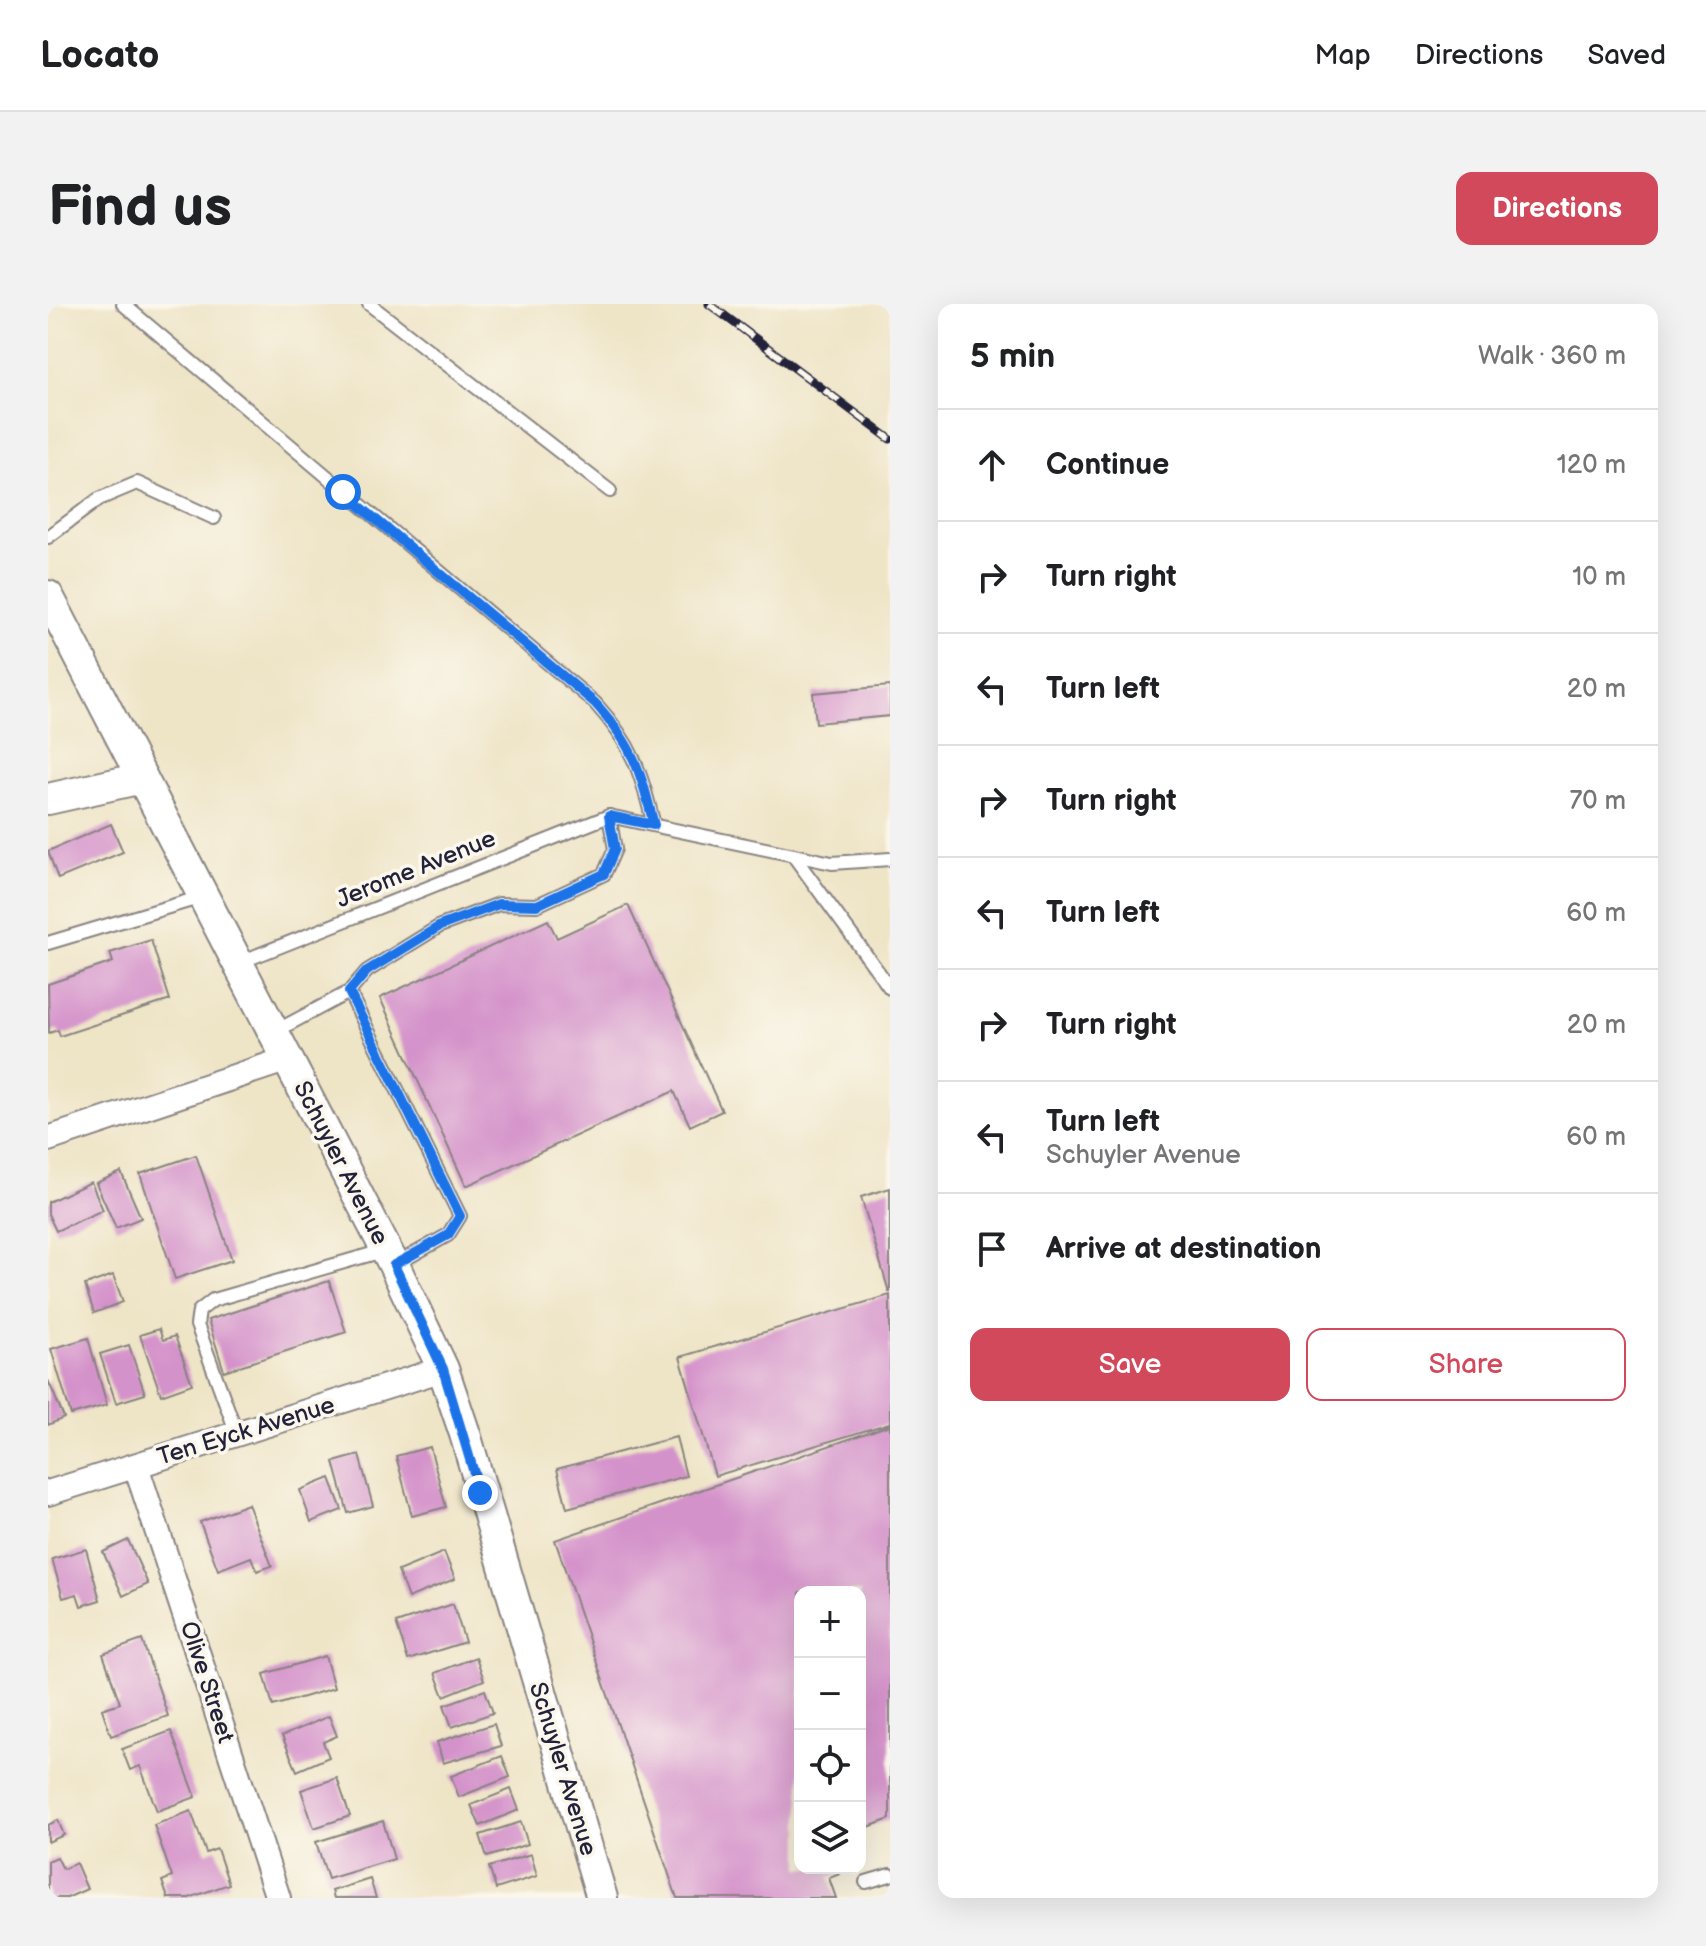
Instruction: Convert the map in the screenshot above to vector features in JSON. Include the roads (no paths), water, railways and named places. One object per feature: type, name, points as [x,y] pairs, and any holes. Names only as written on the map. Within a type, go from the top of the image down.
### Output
[{"type":"street","name":"Schuyler Avenue","points":[[48,596],[390,1258],[443,1369],[602,1898]]},
{"type":"street","points":[[48,799],[142,778]]},
{"type":"street","points":[[48,1139],[281,1045]]},
{"type":"street","name":"Ten Eyck Avenue","points":[[48,1493],[443,1369]]},
{"type":"street","name":"Olive Street","points":[[136,1466],[278,1898]]},
{"type":"lane","points":[[123,304],[595,703],[619,730],[637,759],[654,825]]},
{"type":"lane","points":[[369,304],[610,491]]},
{"type":"lane","points":[[48,537],[99,499],[137,483],[214,518]]},
{"type":"lane","points":[[281,1045],[349,992],[367,971],[440,926],[499,904],[537,905],[604,874],[615,849],[609,816],[832,863],[890,859]]},
{"type":"lane","name":"Jerome Avenue","points":[[238,963],[609,816]]},
{"type":"lane","points":[[793,855],[890,988]]},
{"type":"lane","points":[[48,943],[204,896]]},
{"type":"lane","points":[[237,1434],[197,1325],[199,1311],[213,1300],[390,1258],[448,1235],[460,1216],[349,992]]},
{"type":"lane","points":[[866,1882],[890,1875]]},
{"type":"railway","points":[[709,304],[890,439]]}]
